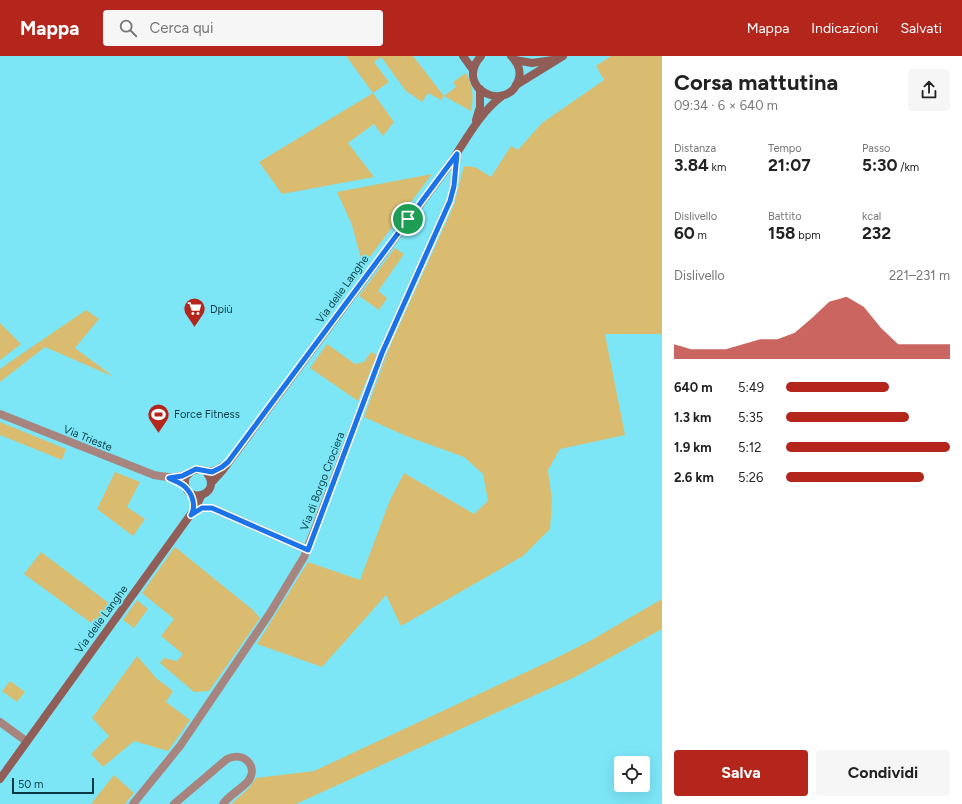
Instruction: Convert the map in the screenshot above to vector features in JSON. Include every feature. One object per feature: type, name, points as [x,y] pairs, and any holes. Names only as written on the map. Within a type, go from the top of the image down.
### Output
[{"type":"main road","name":"Via delle Langhe","points":[[0,778],[192,513],[201,496],[207,493],[211,488],[212,482],[457,154],[472,129],[480,107],[480,89],[474,79],[473,70],[463,56]]},
{"type":"main road","points":[[473,70],[476,62],[481,56]]},
{"type":"main road","name":"Via delle Langhe","points":[[472,129],[492,104],[510,92],[516,85],[561,57]]},
{"type":"main road","points":[[513,58],[532,63],[548,61],[561,57]]},
{"type":"main road","points":[[513,58],[519,68],[519,77],[516,85]]},
{"type":"main road","points":[[480,89],[484,94],[502,96]]},
{"type":"main road","name":"Via delle Langhe","points":[[188,474],[196,469],[201,469],[206,472],[217,470],[228,462]]},
{"type":"main road","points":[[206,472],[210,476],[212,482]]},
{"type":"main road","points":[[188,474],[185,483],[194,504],[192,513]]},
{"type":"main road","points":[[187,490],[194,495],[201,496]]},
{"type":"street","name":"Via di Borgo Crociera","points":[[133,804],[180,746],[270,613],[308,550],[382,353],[450,201],[454,186],[457,154]]},
{"type":"street","name":"Via Trieste","points":[[0,414],[154,475],[169,478],[188,474]]},
{"type":"street","name":"Via Trieste","points":[[169,478],[187,490]]},
{"type":"street","points":[[192,513],[202,508],[212,508],[308,550]]},
{"type":"street","points":[[0,722],[26,741]]},
{"type":"street","points":[[174,804],[227,759],[237,756],[242,757],[249,764],[251,770],[249,779],[226,799],[223,804]]},
{"type":"shaded area","points":[[346,56],[413,56],[444,96],[441,100],[428,93],[422,102],[406,91],[381,57],[374,62],[389,82],[373,93]]},
{"type":"shaded area","points":[[611,56],[662,56],[662,334],[605,334],[625,435],[560,449],[548,470],[552,501],[550,529],[523,556],[401,626],[386,595],[322,667],[257,644],[308,562],[360,580],[390,500],[404,473],[474,514],[488,501],[483,474],[464,457],[406,436],[364,417],[391,344],[454,205],[464,166],[475,167],[491,177],[511,146],[518,150],[542,123],[604,80],[596,66]]},
{"type":"shaded area","points":[[466,73],[472,92],[471,111],[444,96],[456,87],[453,82]]},
{"type":"shaded area","points":[[373,93],[394,122],[383,136],[374,124],[348,143],[374,177],[282,194],[259,162]]},
{"type":"shaded area","points":[[432,174],[363,266],[352,225],[337,192]]},
{"type":"shaded area","points":[[395,248],[404,254],[378,291],[387,298],[379,310],[359,296]]},
{"type":"shaded area","points":[[86,310],[99,319],[75,348],[114,377],[45,347],[0,382],[0,369]]},
{"type":"shaded area","points":[[0,323],[21,344],[0,360]]},
{"type":"shaded area","points":[[327,344],[355,364],[364,362],[371,352],[377,355],[358,401],[310,368]]},
{"type":"shaded area","points":[[0,422],[66,449],[62,460],[0,435]]},
{"type":"shaded area","points":[[115,472],[140,482],[127,507],[145,519],[133,536],[97,509]]},
{"type":"shaded area","points":[[175,547],[253,610],[260,618],[209,691],[194,692],[160,663],[164,658],[177,661],[183,654],[161,636],[174,619],[142,593]]},
{"type":"shaded area","points":[[41,552],[114,607],[98,628],[24,574]]},
{"type":"shaded area","points":[[662,599],[662,629],[575,677],[296,804],[231,804],[249,788],[256,778],[314,771],[552,660],[588,642]]},
{"type":"shaded area","points":[[137,600],[148,609],[134,628],[123,620]]},
{"type":"shaded area","points":[[137,656],[157,679],[173,691],[166,702],[190,720],[168,751],[134,741],[103,767],[91,754],[109,736],[92,718]]},
{"type":"shaded area","points":[[10,681],[25,692],[17,702],[2,691]]},
{"type":"shaded area","points":[[114,775],[134,793],[125,804],[91,804]]},
{"type":"place","name":"Dpiù","points":[[195,328]]},
{"type":"place","name":"Force Fitness","points":[[159,434]]},
{"type":"route","points":[[457,154],[453,195],[382,353],[308,550],[212,508],[202,508],[191,515],[194,511],[194,504],[186,488],[169,478],[188,474],[196,469],[212,472],[228,462],[408,219],[457,154]]}]
